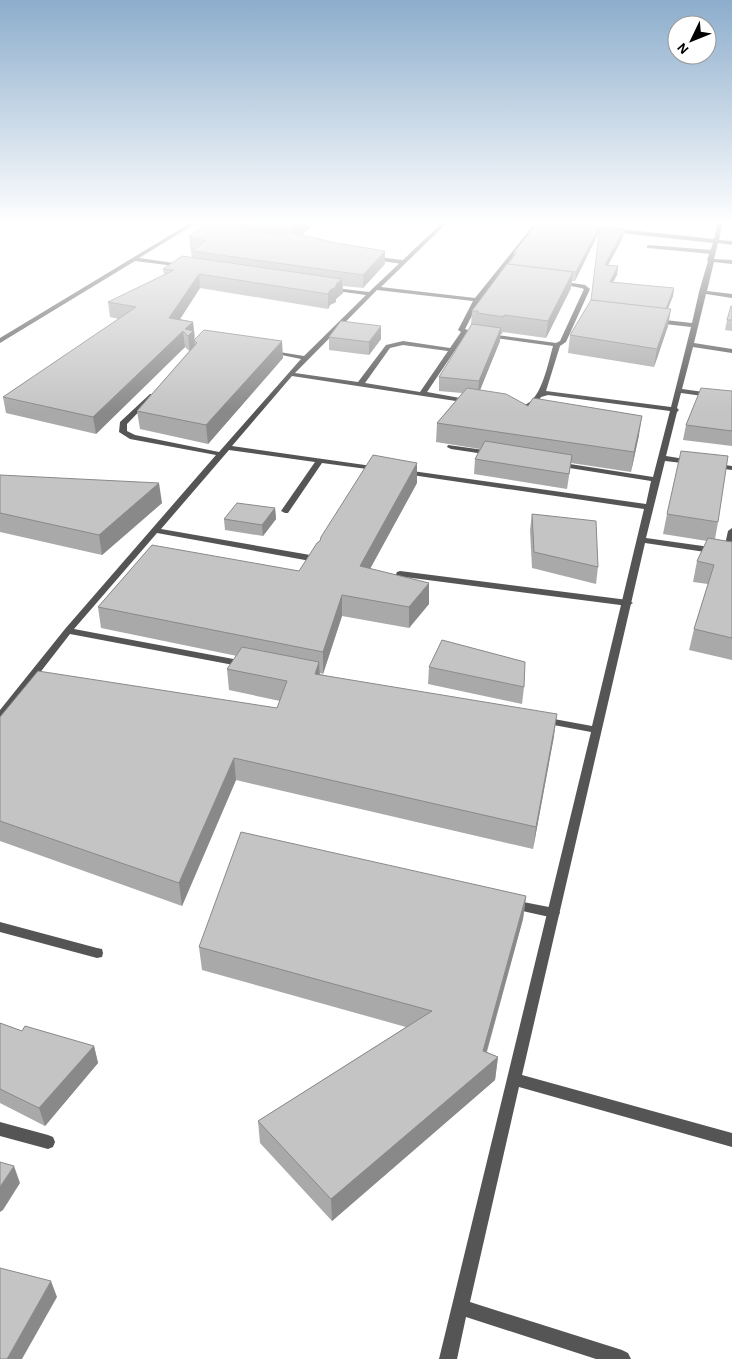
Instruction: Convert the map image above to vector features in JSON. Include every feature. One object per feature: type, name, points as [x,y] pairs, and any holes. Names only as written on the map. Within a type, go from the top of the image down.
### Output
[{"type":"street","points":[[0,341],[89,285]]},
{"type":"street","points":[[0,717],[37,676],[68,631],[290,374],[379,285]]},
{"type":"street","points":[[488,285],[477,300],[461,330],[464,332],[557,345],[562,342],[587,289],[577,285]]},
{"type":"street","points":[[448,1359],[462,1307],[596,730],[643,540],[649,507],[675,410],[693,325],[704,285]]},
{"type":"street","points":[[323,287],[477,300]]},
{"type":"street","points":[[702,292],[732,296]]},
{"type":"street","points":[[576,312],[586,313]]},
{"type":"street","points":[[644,320],[693,325]]},
{"type":"street","points":[[422,394],[464,332]]},
{"type":"street","points":[[360,385],[388,346],[403,343],[452,350]]},
{"type":"street","points":[[689,344],[732,351]]},
{"type":"street","points":[[519,408],[531,406],[542,393],[557,345]]},
{"type":"street","points":[[257,349],[305,358]]},
{"type":"street","points":[[290,374],[481,402]]},
{"type":"street","points":[[679,391],[732,398]]},
{"type":"street","points":[[155,392],[123,424],[123,432],[133,437],[220,454]]},
{"type":"street","points":[[542,393],[675,410]]},
{"type":"street","points":[[226,447],[388,470]]},
{"type":"street","points":[[451,447],[500,455]]},
{"type":"street","points":[[663,458],[732,468]]},
{"type":"street","points":[[285,511],[320,460]]},
{"type":"street","points":[[549,462],[657,480]]},
{"type":"street","points":[[398,471],[649,507]]},
{"type":"street","points":[[155,530],[316,559]]},
{"type":"street","points":[[643,540],[730,552],[732,531]]},
{"type":"street","points":[[400,574],[628,603]]},
{"type":"street","points":[[68,631],[254,666]]},
{"type":"street","points":[[528,718],[596,730]]},
{"type":"street","points":[[496,902],[554,913]]},
{"type":"street","points":[[0,927],[97,953]]},
{"type":"street","points":[[515,1079],[732,1140]]},
{"type":"street","points":[[0,1129],[48,1142]]},
{"type":"street","points":[[462,1307],[622,1359]]},
{"type":"building","points":[[142,285],[191,285],[169,318],[193,322],[185,329],[193,331],[188,336],[183,331],[93,417],[3,397],[136,307],[108,302]]},
{"type":"building","points":[[273,285],[336,285],[328,294]]},
{"type":"building","points":[[491,285],[566,285],[548,321],[504,315],[504,317],[472,311]]},
{"type":"building","points":[[593,285],[646,285],[674,288],[666,309],[591,300]]},
{"type":"building","points":[[591,300],[671,309],[657,349],[570,335]]},
{"type":"building","points":[[731,306],[732,320],[727,320]]},
{"type":"building","points":[[341,321],[381,326],[369,342],[329,337]]},
{"type":"building","points":[[472,324],[501,328],[479,381],[439,377]]},
{"type":"building","points":[[204,330],[282,341],[206,425],[137,411],[197,343],[194,340]]},
{"type":"building","points":[[467,388],[506,394],[528,406],[533,398],[642,416],[634,452],[437,423]]},
{"type":"building","points":[[701,388],[732,391],[732,431],[686,425]]},
{"type":"building","points":[[485,441],[572,455],[569,474],[475,459]]},
{"type":"building","points":[[681,451],[728,456],[718,522],[667,514]]},
{"type":"building","points":[[373,455],[417,463],[360,566],[429,583],[409,607],[342,595],[323,652],[98,607],[152,545],[299,571],[320,541]]},
{"type":"building","points":[[0,475],[159,483],[99,535],[0,513]]},
{"type":"building","points":[[237,503],[275,508],[262,525],[224,519]]},
{"type":"building","points":[[532,514],[596,521],[598,567],[534,552]]},
{"type":"building","points":[[708,538],[732,542],[732,638],[694,629],[714,565],[697,561]]},
{"type":"building","points":[[442,640],[525,662],[524,687],[429,667]]},
{"type":"building","points":[[242,647],[319,662],[315,674],[557,714],[536,827],[234,758],[179,883],[0,821],[0,717],[38,671],[277,708],[287,681],[227,669]]},
{"type":"building","points":[[241,832],[526,896],[483,1051],[498,1057],[331,1199],[258,1121],[432,1011],[199,947]]},
{"type":"building","points":[[0,1023],[22,1031],[25,1026],[94,1046],[39,1108],[0,1089]]},
{"type":"building","points":[[0,1162],[14,1166],[0,1187]]},
{"type":"building","points":[[0,1268],[51,1281],[7,1359],[0,1359]]}]
